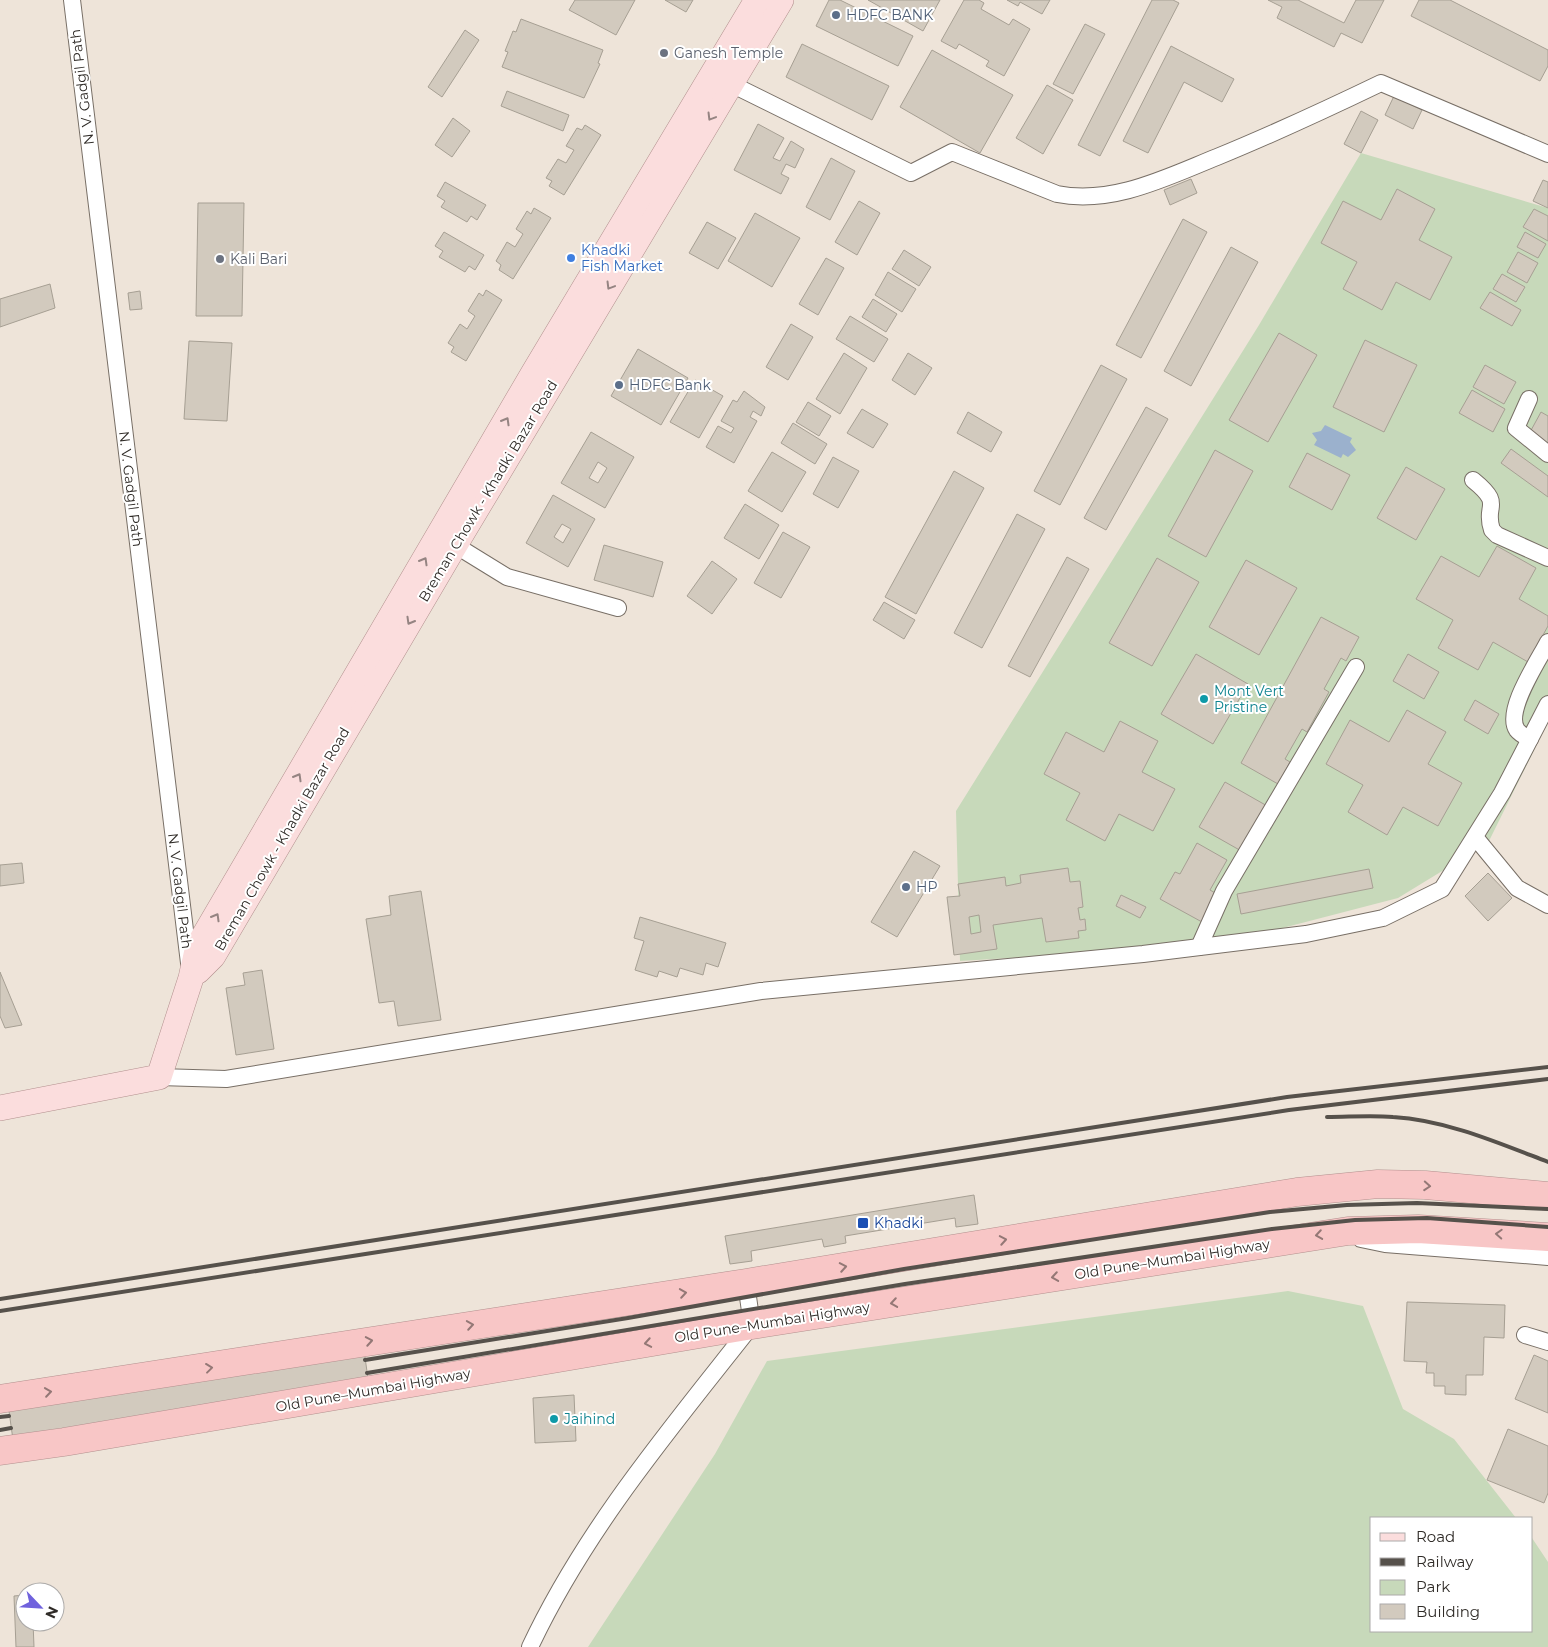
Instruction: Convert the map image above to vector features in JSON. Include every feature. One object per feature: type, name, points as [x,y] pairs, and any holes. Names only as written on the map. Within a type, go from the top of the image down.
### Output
[{"type":"highway","points":[[0,1399],[746,1283],[1297,1192],[1378,1184],[1425,1185],[1548,1196]]},
{"type":"highway","name":"Old Pune–Mumbai Highway","points":[[0,1451],[64,1442],[752,1325],[1348,1231],[1418,1229],[1548,1237]]},
{"type":"main road","name":"Breman Chowk - Khadki Bazar Road","points":[[191,978],[213,956],[455,545],[721,80],[757,0]]},
{"type":"main road","name":"Breman Chowk - Khadki Bazar Road","points":[[159,1077],[191,978],[198,946],[534,372],[721,80],[781,0]]},
{"type":"main road","points":[[0,1108],[159,1077]]},
{"type":"street","name":"N. V. Gadgil Path","points":[[72,0],[191,978]]},
{"type":"street","points":[[721,80],[872,156],[911,173],[952,152],[1057,194],[1072,197],[1120,192],[1153,183],[1273,134],[1381,83],[1548,154]]},
{"type":"street","points":[[1529,399],[1516,428],[1548,454]]},
{"type":"street","points":[[1473,480],[1486,491],[1492,500],[1492,530],[1497,535],[1548,558]]},
{"type":"street","points":[[455,545],[507,577],[618,608]]},
{"type":"street","points":[[1530,739],[1518,731],[1515,726],[1516,707],[1519,696],[1548,642]]},
{"type":"street","points":[[1199,947],[1224,891],[1356,667]]},
{"type":"street","points":[[159,1077],[226,1079],[761,992],[1199,947],[1306,934],[1383,918],[1442,889],[1475,837],[1548,704]]},
{"type":"street","points":[[1475,837],[1517,888],[1548,905]]},
{"type":"street","points":[[1348,1231],[1359,1238],[1385,1244],[1548,1257]]},
{"type":"street","points":[[530,1647],[550,1603],[610,1508],[752,1325],[746,1283]]},
{"type":"street","points":[[1525,1335],[1548,1342]]},
{"type":"green space","points":[[1361,153],[1548,208],[1548,722],[1488,843],[1398,898],[1217,945],[960,961],[956,811],[1259,325]]},
{"type":"green space","points":[[1288,1291],[1363,1306],[1403,1409],[1454,1439],[1515,1517],[1370,1517],[1370,1632],[1533,1632],[1533,1540],[1548,1562],[1548,1647],[588,1647],[715,1454],[767,1361]]},
{"type":"water","points":[[1325,425],[1352,438],[1350,442],[1356,450],[1348,457],[1343,454],[1341,458],[1314,445],[1317,440],[1312,433],[1321,431]]},
{"type":"building","points":[[575,0],[635,0],[616,35],[569,10]]},
{"type":"building","points":[[665,0],[693,0],[686,12]]},
{"type":"building","points":[[829,0],[840,0],[913,36],[898,66],[816,26]]},
{"type":"building","points":[[868,0],[940,0],[923,31]]},
{"type":"building","points":[[964,0],[979,0],[984,3],[981,9],[1009,25],[1013,19],[1030,29],[1004,76],[986,66],[989,61],[959,44],[956,49],[941,41]]},
{"type":"building","points":[[1007,0],[1050,0],[1042,14],[1020,2],[1018,6]]},
{"type":"building","points":[[1152,0],[1173,0],[1179,3],[1100,156],[1078,145]]},
{"type":"building","points":[[1268,0],[1298,0],[1344,23],[1356,0],[1384,0],[1362,43],[1341,33],[1334,47],[1277,18],[1282,7]]},
{"type":"building","points":[[1419,0],[1450,0],[1548,50],[1548,66],[1540,81],[1411,16]]},
{"type":"building","points":[[521,19],[603,50],[598,63],[600,64],[584,98],[502,67],[508,52],[505,51],[513,31],[516,32]]},
{"type":"building","points":[[1085,24],[1105,34],[1073,94],[1053,84]]},
{"type":"building","points":[[465,30],[479,40],[442,97],[428,87]]},
{"type":"building","points":[[802,44],[889,86],[872,120],[786,77]]},
{"type":"building","points":[[1171,46],[1234,79],[1222,102],[1184,82],[1148,153],[1123,141]]},
{"type":"building","points":[[932,50],[1013,95],[980,153],[900,107]]},
{"type":"building","points":[[1047,85],[1073,100],[1043,154],[1016,138]]},
{"type":"building","points":[[507,91],[569,115],[563,131],[501,106]]},
{"type":"building","points":[[1394,96],[1422,110],[1413,129],[1385,115]]},
{"type":"building","points":[[1361,111],[1378,120],[1361,153],[1344,144]]},
{"type":"building","points":[[453,118],[470,131],[452,157],[435,145]]},
{"type":"building","points":[[758,124],[784,138],[773,158],[780,161],[791,141],[804,149],[795,168],[786,164],[781,174],[789,178],[781,194],[734,170]]},
{"type":"building","points":[[585,125],[601,135],[564,195],[549,186],[552,181],[546,178],[558,159],[566,163],[574,150],[566,146],[577,128],[582,130]]},
{"type":"building","points":[[831,158],[855,171],[830,220],[806,207]]},
{"type":"building","points":[[1191,179],[1197,193],[1170,205],[1164,190]]},
{"type":"building","points":[[1543,180],[1548,182],[1548,208],[1533,201]]},
{"type":"building","points":[[445,182],[486,205],[477,220],[471,216],[467,222],[441,207],[445,201],[437,196]]},
{"type":"building","points":[[1397,189],[1435,209],[1419,240],[1452,257],[1430,300],[1396,282],[1382,310],[1343,289],[1357,262],[1321,243],[1343,201],[1381,220]]},
{"type":"building","points":[[859,201],[880,213],[857,255],[835,242]]},
{"type":"building","name":"Kali Bari","points":[[198,203],[244,203],[242,316],[196,316]]},
{"type":"building","points":[[534,208],[551,218],[513,279],[499,270],[501,265],[496,261],[507,242],[515,247],[523,234],[516,229],[527,211],[531,214]]},
{"type":"building","points":[[1534,209],[1548,216],[1548,241],[1523,227]]},
{"type":"building","points":[[755,213],[800,238],[772,287],[728,261]]},
{"type":"building","points":[[1183,219],[1207,232],[1141,358],[1116,345]]},
{"type":"building","points":[[707,222],[736,238],[718,269],[689,253]]},
{"type":"building","points":[[444,232],[484,255],[475,270],[469,266],[465,272],[439,257],[443,251],[435,246]]},
{"type":"building","points":[[1525,232],[1546,244],[1538,258],[1517,247]]},
{"type":"building","points":[[1231,247],[1258,262],[1191,386],[1164,371]]},
{"type":"building","points":[[904,250],[931,267],[919,286],[892,269]]},
{"type":"building","points":[[1518,252],[1538,263],[1527,283],[1507,272]]},
{"type":"building","points":[[826,258],[844,268],[818,315],[799,304]]},
{"type":"building","points":[[888,272],[916,289],[902,312],[875,295]]},
{"type":"building","points":[[1502,274],[1525,287],[1516,302],[1493,289]]},
{"type":"building","points":[[50,284],[55,308],[0,327],[0,299]]},
{"type":"building","points":[[486,290],[502,300],[466,361],[451,352],[454,347],[448,343],[460,324],[467,329],[475,316],[468,311],[479,293],[483,296]]},
{"type":"building","points":[[140,291],[142,309],[130,310],[128,293]]},
{"type":"building","points":[[1490,292],[1521,310],[1512,326],[1480,308]]},
{"type":"building","points":[[873,299],[897,314],[886,332],[862,317]]},
{"type":"building","points":[[850,316],[888,339],[874,362],[836,339]]},
{"type":"building","points":[[791,324],[813,337],[788,380],[766,367]]},
{"type":"building","points":[[1279,333],[1317,355],[1268,442],[1229,420]]},
{"type":"building","points":[[1365,340],[1417,365],[1384,432],[1333,407]]},
{"type":"building","points":[[189,341],[232,343],[227,421],[184,419]]},
{"type":"building","points":[[638,349],[688,378],[661,425],[611,396]]},
{"type":"building","points":[[844,353],[867,368],[840,414],[816,399]]},
{"type":"building","points":[[908,353],[932,368],[915,395],[892,380]]},
{"type":"building","points":[[1101,365],[1127,379],[1060,505],[1034,491]]},
{"type":"building","points":[[1485,365],[1516,382],[1504,404],[1473,387]]},
{"type":"building","points":[[695,380],[723,396],[699,438],[670,422]]},
{"type":"building","points":[[1472,390],[1505,409],[1493,432],[1459,413]]},
{"type":"building","points":[[744,391],[765,407],[761,416],[753,411],[750,417],[757,421],[734,463],[706,447],[718,426],[731,433],[734,428],[721,421],[733,400],[737,402]]},
{"type":"building","points":[[808,402],[831,416],[819,436],[796,422]]},
{"type":"building","points":[[1146,407],[1168,419],[1106,530],[1084,518]]},
{"type":"building","points":[[862,409],[888,424],[873,448],[847,433]]},
{"type":"building","points":[[968,412],[1002,432],[991,452],[957,433]]},
{"type":"building","points":[[1541,412],[1548,416],[1548,444],[1529,434]]},
{"type":"building","points":[[793,423],[827,444],[815,464],[781,443]]},
{"type":"building","points":[[591,432],[634,457],[605,508],[561,483]],"holes":[[[598,462],[607,468],[598,483],[589,478]]]},
{"type":"building","points":[[1511,449],[1548,476],[1548,497],[1501,463]]},
{"type":"building","points":[[1215,450],[1253,471],[1206,557],[1168,536]]},
{"type":"building","points":[[772,452],[806,472],[782,512],[748,491]]},
{"type":"building","points":[[1307,453],[1350,475],[1332,510],[1289,487]]},
{"type":"building","points":[[833,457],[859,471],[838,508],[813,494]]},
{"type":"building","points":[[1406,467],[1445,489],[1416,540],[1377,518]]},
{"type":"building","points":[[954,471],[984,488],[916,614],[885,597]]},
{"type":"building","points":[[553,495],[595,519],[568,567],[526,543]],"holes":[[[562,524],[571,529],[563,543],[554,537]]]},
{"type":"building","points":[[745,504],[779,525],[759,559],[724,538]]},
{"type":"building","points":[[1017,514],[1045,529],[982,648],[954,633]]},
{"type":"building","points":[[783,532],[810,547],[781,598],[754,583]]},
{"type":"building","points":[[604,545],[663,562],[653,597],[594,580]]},
{"type":"building","points":[[1497,546],[1536,568],[1519,599],[1548,616],[1548,626],[1528,662],[1493,642],[1478,670],[1438,648],[1453,620],[1416,599],[1441,556],[1479,577]]},
{"type":"building","points":[[1067,557],[1089,569],[1030,677],[1008,666]]},
{"type":"building","points":[[1157,558],[1199,582],[1152,666],[1109,643]]},
{"type":"building","points":[[1246,560],[1297,588],[1259,655],[1209,627]]},
{"type":"building","points":[[712,561],[737,579],[712,614],[687,596]]},
{"type":"building","points":[[884,602],[915,620],[904,639],[873,620]]},
{"type":"building","points":[[1321,617],[1359,637],[1346,661],[1341,658],[1324,689],[1329,692],[1307,732],[1302,729],[1285,759],[1290,762],[1278,784],[1241,763]]},
{"type":"building","name":"Mont Vert Pristine","points":[[1196,654],[1248,684],[1213,744],[1161,714]]},
{"type":"building","points":[[1408,654],[1439,672],[1424,699],[1393,681]]},
{"type":"building","points":[[1475,700],[1499,714],[1488,734],[1464,720]]},
{"type":"building","points":[[1407,710],[1446,732],[1428,764],[1462,783],[1438,826],[1403,807],[1387,835],[1348,812],[1363,785],[1326,764],[1350,720],[1389,742]]},
{"type":"building","points":[[1120,721],[1158,741],[1142,772],[1175,789],[1153,831],[1119,814],[1105,841],[1066,820],[1080,793],[1044,774],[1066,732],[1104,752]]},
{"type":"building","points":[[1225,782],[1269,807],[1243,852],[1199,827]]},
{"type":"building","points":[[1197,843],[1227,860],[1210,890],[1217,894],[1202,922],[1160,899],[1175,872],[1180,874]]},
{"type":"building","points":[[914,851],[940,866],[897,937],[871,922]]},
{"type":"building","points":[[22,863],[24,883],[0,886],[0,865]]},
{"type":"building","points":[[1068,868],[1070,882],[1080,881],[1083,907],[1078,908],[1080,920],[1085,919],[1086,930],[1078,931],[1079,938],[1046,942],[1042,918],[993,925],[997,949],[954,955],[947,897],[960,896],[958,884],[1005,877],[1006,886],[1021,883],[1020,875]],"holes":[[[979,915],[981,932],[971,934],[969,917]]]},
{"type":"building","points":[[1369,869],[1373,888],[1241,914],[1237,894]]},
{"type":"building","points":[[1488,873],[1512,898],[1488,921],[1465,896]]},
{"type":"building","points":[[421,891],[441,1020],[398,1026],[394,1001],[379,1003],[366,919],[391,915],[389,896]]},
{"type":"building","points":[[1121,895],[1146,907],[1140,918],[1116,906]]},
{"type":"building","points":[[640,917],[726,943],[718,967],[706,963],[703,975],[680,968],[677,977],[659,971],[657,977],[635,970],[644,941],[634,938]]},
{"type":"building","points":[[262,970],[274,1049],[236,1055],[226,988],[245,985],[243,973]]},
{"type":"building","points":[[0,972],[22,1025],[5,1028],[0,1016]]},
{"type":"building","points":[[974,1195],[978,1224],[956,1227],[955,1218],[845,1236],[846,1243],[824,1247],[822,1239],[751,1251],[752,1261],[730,1264],[725,1236]]},
{"type":"building","points":[[1407,1302],[1505,1305],[1504,1338],[1484,1337],[1483,1375],[1466,1375],[1466,1395],[1445,1394],[1445,1386],[1434,1386],[1434,1373],[1426,1373],[1427,1362],[1404,1361]]},
{"type":"building","points":[[363,1343],[370,1393],[14,1447],[7,1397]]},
{"type":"building","points":[[1534,1355],[1548,1361],[1548,1413],[1515,1399]]},
{"type":"building","name":"Jaihind","points":[[574,1395],[576,1441],[535,1443],[533,1398]]},
{"type":"building","points":[[1508,1429],[1548,1446],[1548,1493],[1544,1503],[1487,1480]]},
{"type":"building","points":[[15,1632],[33,1632],[34,1647],[16,1647]]},
{"type":"railway","points":[[0,1299],[1287,1097],[1548,1067]]},
{"type":"railway","points":[[0,1311],[1289,1110],[1548,1079]]},
{"type":"railway","points":[[1327,1117],[1385,1116],[1433,1123],[1511,1147],[1548,1162]]},
{"type":"railway","points":[[365,1360],[628,1318],[904,1269],[1270,1212],[1347,1205],[1417,1203],[1548,1209]]},
{"type":"railway","points":[[367,1373],[905,1284],[1272,1229],[1355,1220],[1427,1218],[1548,1227]]},
{"type":"railway","points":[[0,1417],[9,1416]]},
{"type":"railway","points":[[0,1430],[11,1428]]},
{"type":"place","name":"HDFC BANK","points":[[836,15]]},
{"type":"place","name":"Ganesh Temple","points":[[664,53]]},
{"type":"place","name":"Khadki Fish Market","points":[[571,258]]},
{"type":"place","name":"Kali Bari","points":[[220,259]]},
{"type":"place","name":"HDFC Bank","points":[[619,385]]},
{"type":"place","name":"Mont Vert Pristine","points":[[1204,699]]},
{"type":"place","name":"HP","points":[[906,887]]},
{"type":"place","name":"Khadki","points":[[863,1223]]},
{"type":"place","name":"Jaihind","points":[[554,1419]]}]
